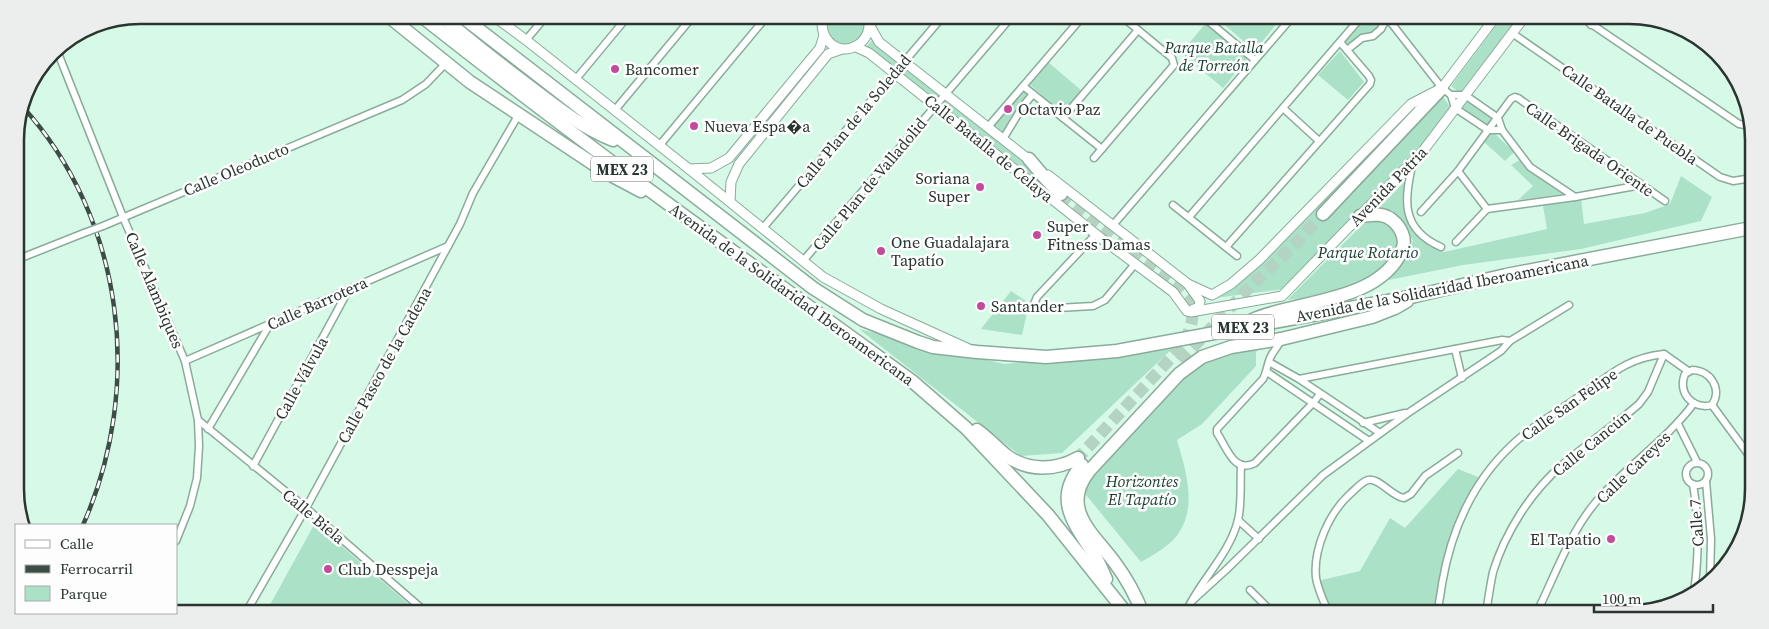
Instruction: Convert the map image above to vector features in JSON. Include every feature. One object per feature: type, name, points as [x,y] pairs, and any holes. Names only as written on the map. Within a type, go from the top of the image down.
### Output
[{"type":"highway","points":[[397,24],[470,82],[607,173],[674,208]]},
{"type":"highway","points":[[401,24],[411,35]]},
{"type":"highway","name":"Avenida de la Solidaridad Iberoamericana","points":[[432,24],[674,208],[912,381],[939,403],[966,428],[1055,522],[1120,605]]},
{"type":"highway","points":[[451,24],[486,54],[586,128],[625,144]]},
{"type":"highway","name":"Avenida de la Solidaridad Iberoamericana","points":[[472,24],[813,288],[846,310],[879,328],[933,347],[1046,357],[1117,351],[1415,296],[1506,276],[1745,229]]},
{"type":"highway","points":[[1322,214],[1447,92]]},
{"type":"highway","points":[[1029,159],[1061,194]]},
{"type":"highway","points":[[1234,328],[1267,314],[1334,298],[1366,286],[1386,271],[1399,257],[1404,247],[1401,231],[1390,218],[1383,215],[1360,216]]},
{"type":"highway","points":[[1138,605],[1133,591],[1121,571],[1080,516],[1077,498],[1080,486],[1089,471],[1187,367],[1215,352],[1256,342],[1281,339],[1372,317],[1395,308],[1415,296]]},
{"type":"highway","points":[[1170,340],[1256,342]]},
{"type":"highway","points":[[939,403],[1020,463],[1034,467],[1049,468],[1080,462],[1069,491],[1069,512],[1074,525],[1098,560],[1116,600]]},
{"type":"street","points":[[505,24],[730,201],[823,277],[880,309],[976,352]]},
{"type":"street","points":[[526,40],[539,24]]},
{"type":"street","points":[[576,79],[622,24]]},
{"type":"street","points":[[615,110],[687,24]]},
{"type":"street","points":[[660,146],[761,24]]},
{"type":"street","points":[[822,24],[824,34],[828,41],[842,49]]},
{"type":"street","points":[[730,201],[729,188],[733,176],[747,153],[828,54],[856,47],[863,42],[868,35],[869,24]]},
{"type":"street","name":"Calle Batalla de Celaya","points":[[872,24],[880,42],[1188,284]]},
{"type":"street","name":"Calle Plan de la Soledad","points":[[763,228],[936,24]]},
{"type":"street","name":"Calle Plan de Valladolid","points":[[803,261],[1005,24]]},
{"type":"street","points":[[988,127],[1076,24]]},
{"type":"street","points":[[1094,158],[1172,67],[1174,62],[1172,58],[1131,24]]},
{"type":"street","points":[[1211,24],[1255,60]]},
{"type":"street","points":[[1113,225],[1286,24]]},
{"type":"street","points":[[1189,217],[1355,24]]},
{"type":"street","points":[[1347,50],[1362,38],[1373,36],[1383,24]]},
{"type":"street","points":[[1393,24],[1447,92],[1456,108],[1488,130],[1502,130]]},
{"type":"street","points":[[1447,92],[1491,24]]},
{"type":"street","name":"Avenida Patria","points":[[1187,311],[1200,311],[1282,296],[1423,151],[1519,24]]},
{"type":"street","points":[[1591,25],[1739,124],[1744,125]]},
{"type":"street","points":[[1063,118],[1138,30]]},
{"type":"street","name":"Calle Batalla de Puebla","points":[[1512,33],[1720,177],[1733,181],[1745,179]]},
{"type":"street","points":[[689,169],[712,168],[729,158],[820,48],[824,34]]},
{"type":"street","points":[[1226,247],[1368,86],[1371,80],[1340,42]]},
{"type":"street","name":"Calle Batalla de Celaya","points":[[856,47],[869,53],[1134,264],[1173,292],[1187,311]]},
{"type":"street","name":"Calle Alambiques","points":[[59,57],[123,217],[185,361],[198,420],[199,446],[197,478],[190,506],[178,536]]},
{"type":"street","name":"Calle Oleoducto","points":[[24,257],[84,234],[402,100],[426,84],[446,63]]},
{"type":"street","points":[[1023,86],[1102,149]]},
{"type":"street","points":[[1188,284],[1212,295],[1232,284],[1259,260],[1410,104],[1447,92],[1465,95],[1498,118],[1502,130],[1530,167],[1575,197]]},
{"type":"street","points":[[1003,138],[1023,106],[1033,94]]},
{"type":"street","name":"Calle Brigada Oriente","points":[[1498,118],[1511,99],[1515,97],[1665,201]]},
{"type":"street","points":[[1283,108],[1319,141]]},
{"type":"street","name":"Calle Paseo de la Cadena","points":[[250,605],[306,508],[460,224],[473,193],[519,114]]},
{"type":"street","points":[[1421,212],[1458,171],[1498,118]]},
{"type":"street","points":[[1413,162],[1406,205],[1409,216],[1416,229],[1424,237],[1441,247]]},
{"type":"street","points":[[1458,171],[1487,209]]},
{"type":"street","points":[[1456,242],[1487,209],[1575,197],[1641,185]]},
{"type":"street","points":[[1173,205],[1237,256]]},
{"type":"street","points":[[1096,234],[1038,297],[1034,304],[1036,307],[1040,309],[1094,306],[1099,304],[1105,300],[1134,264]]},
{"type":"street","name":"Calle Barrotera","points":[[185,361],[448,246]]},
{"type":"street","points":[[1187,311],[1197,309],[1200,301],[1188,284]]},
{"type":"street","name":"Calle Válvula","points":[[253,466],[349,289]]},
{"type":"street","points":[[1193,600],[1259,539],[1323,475],[1408,412],[1501,351],[1510,341],[1569,305]]},
{"type":"street","points":[[208,429],[270,324]]},
{"type":"street","points":[[1281,339],[1280,344],[1270,356],[1267,372],[1263,379],[1217,429],[1217,433],[1234,462],[1248,467],[1255,463],[1320,394]]},
{"type":"street","points":[[1298,379],[1502,340],[1510,341]]},
{"type":"street","points":[[1455,349],[1462,378]]},
{"type":"street","points":[[1664,354],[1688,371],[1699,371],[1711,379],[1716,388],[1712,405]]},
{"type":"street","name":"Calle San Felipe","points":[[1439,605],[1446,564],[1456,528],[1471,497],[1489,470],[1513,444],[1534,426],[1626,364],[1646,356],[1664,354]]},
{"type":"street","name":"Calle Cancún","points":[[1488,605],[1494,571],[1512,528],[1525,507],[1544,483],[1561,466],[1639,404],[1651,385],[1664,354]]},
{"type":"street","points":[[1270,362],[1380,433]]},
{"type":"street","points":[[1688,371],[1683,378],[1683,388],[1686,397],[1694,403],[1704,406],[1712,405]]},
{"type":"street","points":[[1267,372],[1369,441]]},
{"type":"street","name":"Calle Careyes","points":[[1540,605],[1566,547],[1586,515],[1622,473],[1678,424],[1694,403]]},
{"type":"street","points":[[1712,405],[1745,450]]},
{"type":"street","points":[[1363,423],[1408,412]]},
{"type":"street","name":"Calle Biela","points":[[198,420],[306,508],[418,605]]},
{"type":"street","points":[[1678,424],[1696,460],[1695,463]]},
{"type":"street","points":[[1325,605],[1316,579],[1316,560],[1324,536],[1340,503],[1364,482],[1369,480],[1375,481],[1399,498],[1404,498],[1411,494],[1425,476],[1458,453]]},
{"type":"street","points":[[1695,463],[1705,466],[1708,471],[1706,481],[1699,485],[1692,484],[1686,472],[1689,466],[1695,463]]},
{"type":"street","points":[[1190,605],[1219,561],[1230,541],[1238,520],[1241,466]]},
{"type":"street","name":"Calle 7","points":[[1706,481],[1711,539],[1710,572]]},
{"type":"street","name":"Calle 7","points":[[1692,484],[1699,541],[1695,584]]},
{"type":"street","points":[[1238,520],[1259,539]]},
{"type":"street","points":[[1219,561],[1226,570]]},
{"type":"street","points":[[1250,590],[1265,605]]},
{"type":"green space","points":[[827,24],[865,24],[861,36],[851,45],[839,45],[832,41],[826,31]]},
{"type":"green space","name":"Parque Batalla de Torreón","points":[[1205,24],[1247,59],[1223,88],[1181,53]]},
{"type":"green space","points":[[1224,24],[1276,24],[1255,51]]},
{"type":"green space","points":[[1355,24],[1381,24],[1379,30],[1347,47],[1340,42]]},
{"type":"green space","points":[[1497,24],[1513,24],[1460,93],[1451,86]]},
{"type":"green space","points":[[876,36],[1029,159],[1053,197],[863,50]]},
{"type":"green space","points":[[1340,51],[1364,82],[1348,100],[1318,75]]},
{"type":"green space","points":[[1048,62],[1082,91],[1063,113],[1029,84]]},
{"type":"green space","points":[[1023,86],[1031,94],[1002,136],[989,126]]},
{"type":"green space","points":[[1432,96],[1443,97],[1451,108],[1422,146],[1284,289],[1215,298],[1412,107]]},
{"type":"green space","points":[[1464,96],[1498,118],[1488,130],[1455,108]]},
{"type":"green space","points":[[1493,132],[1514,152],[1505,161],[1484,142]]},
{"type":"green space","points":[[1520,160],[1564,194],[1518,200],[1533,186],[1511,165]]},
{"type":"green space","points":[[1681,176],[1712,197],[1701,221],[1581,249],[1463,265],[1389,280],[1406,256],[1413,241],[1401,219],[1392,210],[1377,210],[1405,181],[1403,202],[1408,221],[1417,234],[1444,252],[1547,229],[1543,206],[1581,198],[1584,224],[1645,213],[1670,204]]},
{"type":"green space","name":"Parque Rotario","points":[[1385,221],[1396,230],[1399,240],[1397,254],[1385,270],[1335,294],[1287,300],[1364,223]]},
{"type":"green space","points":[[1011,291],[1029,303],[1022,335],[981,329]]},
{"type":"green space","points":[[859,329],[1004,364],[1174,347],[1062,453],[1021,456]]},
{"type":"green space","name":"Horizontes El Tapatío","points":[[1263,344],[1256,352],[1256,366],[1202,424],[1177,440],[1188,486],[1188,509],[1185,520],[1177,536],[1172,541],[1163,549],[1141,562],[1082,490],[1187,367],[1220,350]]},
{"type":"green space","points":[[1458,469],[1483,479],[1462,516],[1448,555],[1441,605],[1327,605],[1317,581],[1360,571],[1390,518],[1405,528]]},
{"type":"green space","name":"Club Desspeja","points":[[315,523],[410,605],[270,605]]},
{"type":"tunnel","points":[[1061,194],[1181,290],[1190,300],[1193,313],[1183,345],[1078,458]]},
{"type":"tunnel","points":[[1180,361],[1323,214]]},
{"type":"railway","points":[[27,113],[57,151],[84,200],[103,252],[114,306],[118,362],[114,418],[102,472],[83,524]]},
{"type":"place","name":"Bancomer","points":[[615,69]]},
{"type":"place","name":"Octavio Paz","points":[[1008,109]]},
{"type":"place","name":"Nueva Espa�a","points":[[694,126]]},
{"type":"place","name":"Soriana Super","points":[[980,187]]},
{"type":"place","name":"Super Fitness Damas","points":[[1037,235]]},
{"type":"place","name":"One Guadalajara Tapatío","points":[[881,251]]},
{"type":"place","name":"Santander","points":[[981,306]]},
{"type":"place","name":"El Tapatio","points":[[1611,539]]},
{"type":"place","name":"Club Desspeja","points":[[328,569]]}]
